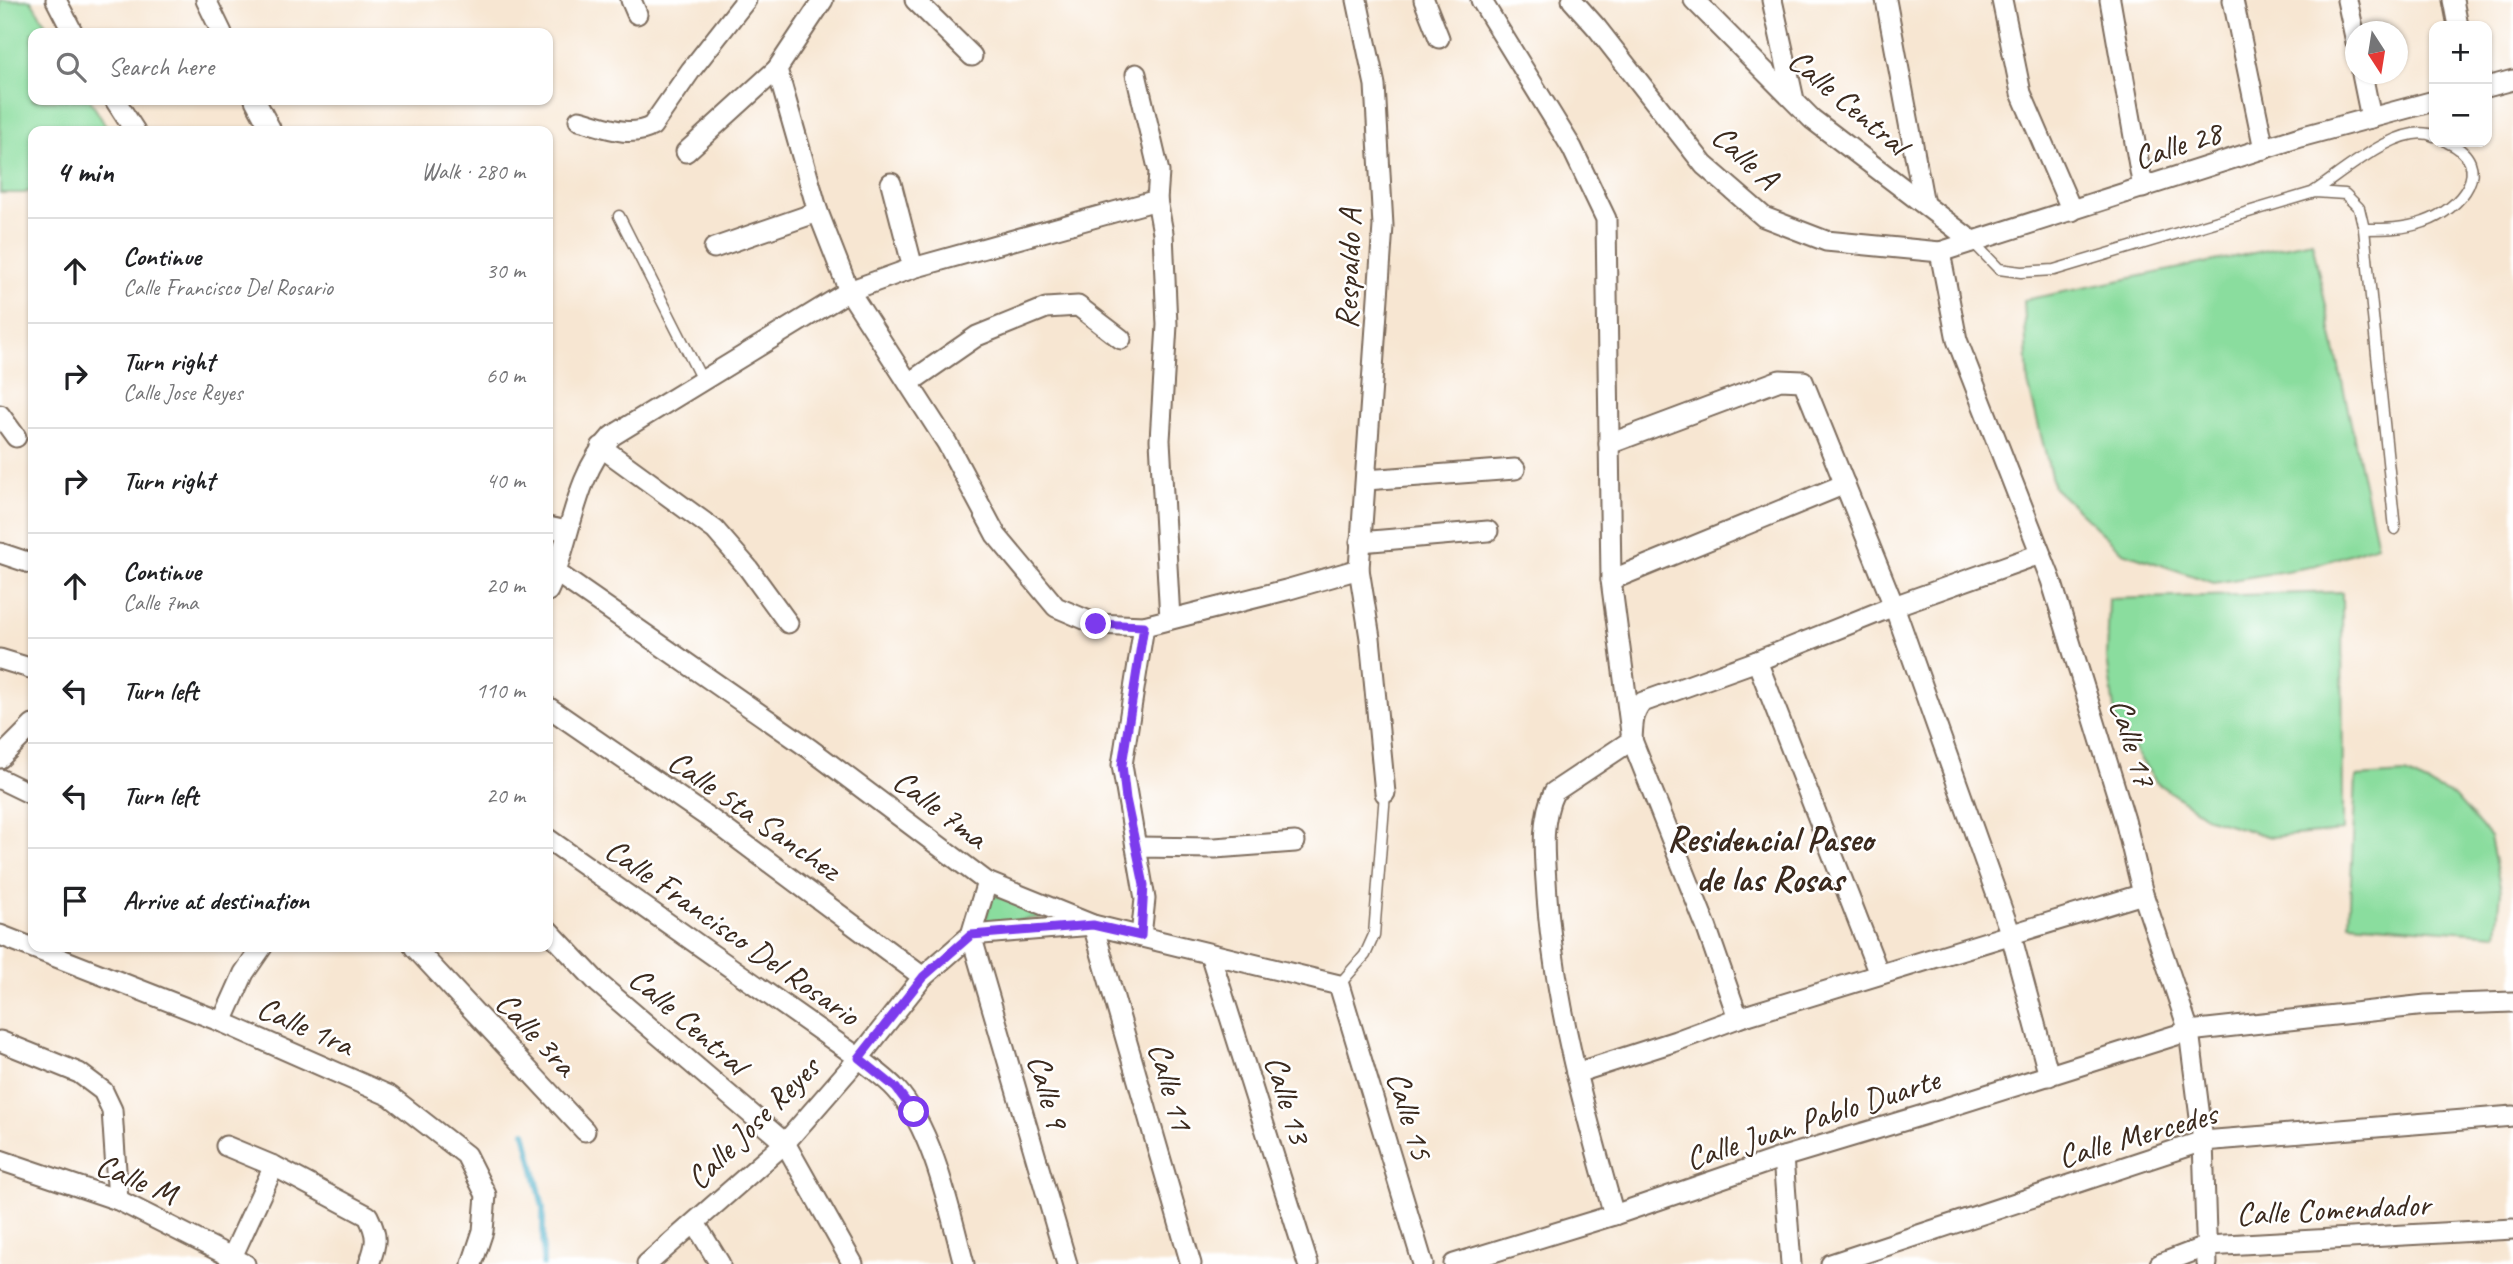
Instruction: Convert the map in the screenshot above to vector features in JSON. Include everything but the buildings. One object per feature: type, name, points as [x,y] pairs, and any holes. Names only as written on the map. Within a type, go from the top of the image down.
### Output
[{"type":"street","points":[[56,0],[70,28]]},
{"type":"street","points":[[206,0],[220,28]]},
{"type":"street","points":[[579,120],[629,133],[643,131],[652,126],[691,70],[746,0]]},
{"type":"street","points":[[686,152],[777,69],[823,0]]},
{"type":"street","points":[[915,0],[972,56]]},
{"type":"street","name":"Respaldo A","points":[[1357,0],[1375,85],[1383,226],[1359,569],[1370,638],[1385,793]]},
{"type":"street","points":[[1424,0],[1439,38]]},
{"type":"street","points":[[1480,0],[1572,148],[1606,219],[1611,580],[1632,740],[1706,926],[1738,1018]]},
{"type":"street","name":"Calle A","points":[[1572,0],[1704,165],[1765,217],[1826,241],[1940,252]]},
{"type":"street","name":"Calle Central","points":[[1694,0],[1812,119],[1972,241]]},
{"type":"street","points":[[1772,0],[1794,101]]},
{"type":"street","points":[[1886,0],[1924,204]]},
{"type":"street","points":[[2002,0],[2021,93],[2072,211]]},
{"type":"street","points":[[2110,0],[2143,188]]},
{"type":"street","points":[[2233,0],[2264,149]]},
{"type":"street","points":[[2347,0],[2352,21]]},
{"type":"street","points":[[2453,0],[2457,21]]},
{"type":"street","points":[[777,69],[818,212],[849,291],[947,443],[996,535],[1056,607],[1096,624],[1144,626],[1359,569]]},
{"type":"street","points":[[1136,74],[1159,172],[1157,200],[1163,233],[1167,325],[1160,440],[1170,619]]},
{"type":"street","points":[[2492,86],[2513,80]]},
{"type":"street","points":[[2364,84],[2371,118]]},
{"type":"street","name":"Calle 28","points":[[1940,252],[2264,149],[2429,102]]},
{"type":"street","points":[[118,105],[132,126]]},
{"type":"street","points":[[258,105],[269,126]]},
{"type":"street","points":[[891,183],[913,268]]},
{"type":"street","points":[[553,579],[556,572],[557,529],[601,447],[612,436],[849,291],[913,268],[1157,200]]},
{"type":"street","points":[[714,248],[818,212]]},
{"type":"street","name":"Calle 17","points":[[1940,252],[1957,340],[2040,554],[2125,820],[2143,894],[2189,1031],[2203,1141],[2207,1255]]},
{"type":"street","points":[[909,383],[977,336],[1046,308],[1078,306],[1121,339]]},
{"type":"street","points":[[1609,444],[1780,380],[1803,381],[1894,606],[2011,935],[2049,1076]]},
{"type":"street","points":[[0,415],[16,436]]},
{"type":"street","points":[[601,447],[715,530],[748,568],[788,623]]},
{"type":"street","points":[[1366,480],[1515,469]]},
{"type":"street","points":[[1611,580],[1845,484]]},
{"type":"street","points":[[1360,542],[1488,531]]},
{"type":"street","points":[[0,553],[28,562]]},
{"type":"street","points":[[1632,740],[1634,716],[1643,702],[1894,606],[2040,554]]},
{"type":"street","name":"Calle 7ma","points":[[556,572],[810,749],[986,883],[1093,925],[1339,985]]},
{"type":"street","points":[[1141,936],[1145,899],[1122,765],[1144,626]]},
{"type":"street","points":[[0,659],[28,667]]},
{"type":"street","points":[[1756,661],[1879,974]]},
{"type":"street","name":"Calle 5ta Sanchez","points":[[553,710],[718,824],[923,977]]},
{"type":"street","points":[[0,758],[28,730]]},
{"type":"street","points":[[1614,1215],[1576,1073],[1552,953],[1545,855],[1547,805],[1554,792],[1632,740]]},
{"type":"street","points":[[0,779],[28,793]]},
{"type":"street","points":[[1136,847],[1215,848],[1295,842]]},
{"type":"street","name":"Calle Francisco Del Rosario","points":[[553,843],[859,1058],[896,1088],[914,1112],[926,1141],[949,1207],[964,1264]]},
{"type":"street","points":[[986,883],[971,935],[1093,925]]},
{"type":"street","points":[[1576,1073],[1738,1018],[2143,894]]},
{"type":"street","name":"Calle 11","points":[[1093,925],[1191,1264]]},
{"type":"street","name":"Calle 1ra","points":[[0,934],[28,945]]},
{"type":"street","name":"Calle Central","points":[[553,935],[598,983],[785,1143],[853,1264]]},
{"type":"street","name":"Calle Jose Reyes","points":[[647,1264],[785,1143],[859,1058],[923,977],[971,935]]},
{"type":"street","name":"Calle 9","points":[[971,935],[1067,1264]]},
{"type":"street","name":"Calle 1ra","points":[[45,952],[222,1022],[390,1096],[466,1155],[485,1195],[483,1231],[472,1264]]},
{"type":"street","points":[[222,1022],[244,973],[259,952]]},
{"type":"street","name":"Calle 3ra","points":[[419,952],[585,1131]]},
{"type":"street","name":"Calle 13","points":[[1210,954],[1308,1264]]},
{"type":"street","name":"Calle 15","points":[[1339,985],[1423,1264]]},
{"type":"street","name":"Calle Juan Pablo Duarte","points":[[1454,1264],[1614,1215],[1783,1157],[2189,1031],[2426,1005],[2513,1002]]},
{"type":"street","points":[[0,1041],[79,1073],[103,1091],[112,1110],[118,1200]]},
{"type":"street","name":"Calle Mercedes","points":[[1831,1264],[2203,1141],[2513,1116]]},
{"type":"street","points":[[226,1146],[274,1166],[368,1216],[375,1230],[376,1246],[369,1264]]},
{"type":"street","points":[[1783,1157],[1791,1264]]},
{"type":"street","name":"Calle M","points":[[0,1160],[118,1200],[239,1261]]},
{"type":"street","points":[[239,1261],[274,1166]]},
{"type":"street","points":[[695,1223],[720,1264]]},
{"type":"street","name":"Calle Comendador","points":[[2160,1264],[2207,1255],[2513,1229]]},
{"type":"lane","points":[[1972,241],[1999,269],[2021,272],[2054,270],[2315,192],[2395,138],[2429,134]]},
{"type":"lane","points":[[2364,229],[2389,229],[2424,222],[2446,211],[2465,193],[2472,180],[2471,163],[2458,147]]},
{"type":"lane","points":[[2315,192],[2345,194],[2359,208],[2364,229],[2395,528]]},
{"type":"lane","points":[[619,216],[702,380]]},
{"type":"lane","points":[[1339,985],[1365,955],[1374,935],[1385,793]]},
{"type":"green space","points":[[0,0],[31,0],[48,28],[28,28],[28,105],[93,105],[106,126],[28,126],[28,192],[0,193]]},
{"type":"green space","points":[[2312,241],[2377,545],[2310,567],[2214,583],[2123,552],[2054,488],[2028,383],[2024,300]]},
{"type":"green space","points":[[2342,592],[2343,831],[2270,837],[2208,818],[2157,783],[2116,724],[2107,658],[2109,599]]},
{"type":"green space","points":[[2405,774],[2454,796],[2490,837],[2501,891],[2497,934],[2349,923],[2356,777]]},
{"type":"green space","points":[[992,894],[1056,915],[984,926]]},
{"type":"waterway","points":[[525,1132],[543,1207],[543,1264]]},
{"type":"district","name":"Residencial Paseo de las Rosas","points":[[1770,859]]},
{"type":"route","points":[[914,1112],[896,1088],[859,1058],[923,977],[971,935],[1093,925],[1141,936],[1144,885],[1126,799],[1122,765],[1144,626],[1096,624]]}]
